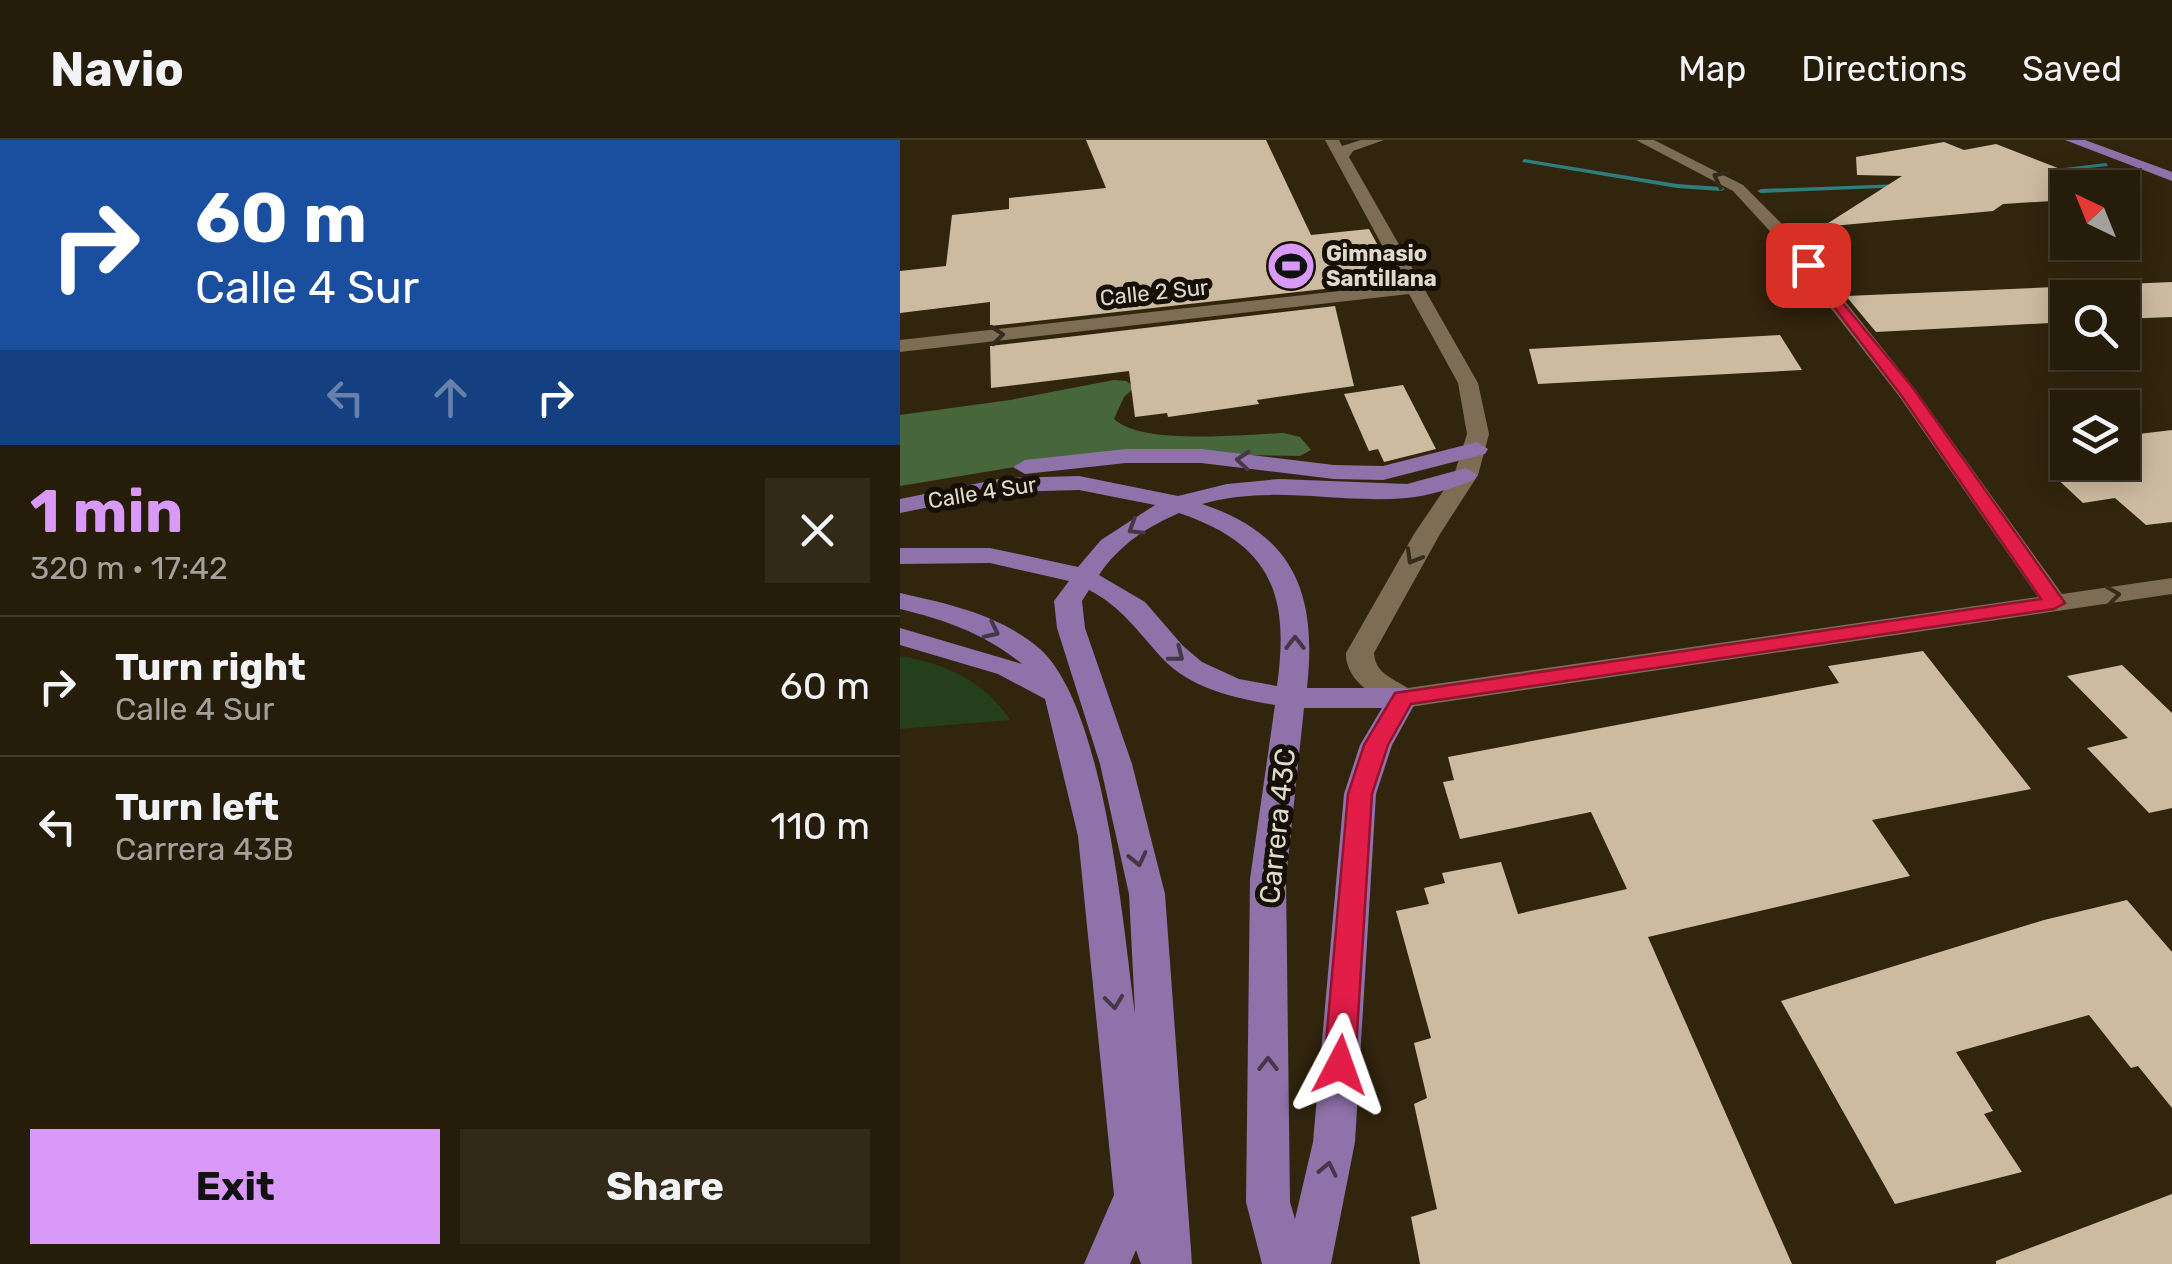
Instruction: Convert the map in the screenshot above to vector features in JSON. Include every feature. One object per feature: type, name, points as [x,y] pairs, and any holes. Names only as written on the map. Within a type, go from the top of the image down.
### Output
[{"type":"main road","points":[[2072,140],[2172,177]]},
{"type":"main road","points":[[2112,140],[2172,162]]},
{"type":"main road","points":[[900,498],[956,482],[1070,460],[1201,456],[1334,472],[1383,473],[1471,462]]},
{"type":"main road","points":[[1167,1264],[1146,894],[1116,764],[1072,628],[1068,601],[1111,544],[1140,524],[1185,502],[1224,490],[1304,486],[1421,489],[1471,462]]},
{"type":"main road","name":"Calle 4 Sur","points":[[900,506],[971,490],[1046,481],[1124,492]]},
{"type":"main road","name":"Carrera 43C","points":[[1124,492],[1165,500],[1238,528],[1262,546],[1274,562],[1295,611],[1295,662],[1268,879],[1268,1202],[1285,1264]]},
{"type":"main road","points":[[900,556],[969,554],[1072,573],[1115,594],[1136,610],[1170,654],[1208,677],[1255,692],[1403,698],[1376,745],[1360,794],[1334,1142],[1308,1264]]},
{"type":"main road","points":[[900,601],[951,613],[1001,634],[1032,657],[1059,696],[1095,836],[1136,1195],[1167,1264]]},
{"type":"main road","points":[[900,636],[1008,668],[1059,696]]},
{"type":"main road","points":[[1106,1264],[1136,1195]]},
{"type":"street","points":[[1332,140],[1468,383],[1478,434],[1471,462],[1360,653],[1360,666],[1369,676],[1403,698],[2172,586]]},
{"type":"street","points":[[1341,156],[1348,148],[1377,140]]},
{"type":"street","points":[[1643,140],[1738,188],[1784,236],[1834,294],[1907,392],[2054,603]]},
{"type":"street","name":"Calle 2 Sur","points":[[900,346],[1414,288]]},
{"type":"green space","points":[[1114,380],[1135,387],[1124,397],[1114,419],[1128,427],[1170,436],[1284,433],[1300,437],[1311,450],[1300,456],[1100,453],[900,486],[900,415]]},
{"type":"green space","points":[[900,656],[962,676],[988,694],[1010,720],[900,729]]},
{"type":"building","points":[[1086,140],[1266,140],[1311,235],[1369,229],[1397,281],[990,326],[990,302],[900,313],[900,271],[946,266],[952,215],[1009,209],[1009,198],[1106,188]]},
{"type":"building","points":[[1944,142],[1964,150],[1996,144],[2063,170],[2050,170],[2050,201],[2003,204],[1993,211],[1822,227],[1902,176],[1857,175],[1856,157]]},
{"type":"building","points":[[2172,282],[2172,317],[2140,318],[2140,283]]},
{"type":"building","points":[[2050,287],[2050,323],[1876,332],[1846,296]]},
{"type":"building","points":[[1335,306],[1354,386],[1168,417],[1167,413],[1135,417],[1129,371],[991,388],[990,346]]},
{"type":"building","points":[[1780,335],[1802,370],[1538,384],[1529,349]]},
{"type":"building","points":[[1403,385],[1436,449],[1384,462],[1378,449],[1369,451],[1344,394]]},
{"type":"building","points":[[2172,430],[2172,522],[2146,525],[2115,498],[2083,503],[2059,480],[2140,480],[2140,434]]},
{"type":"building","points":[[1923,651],[2031,789],[1872,820],[1910,876],[1648,937],[1792,1264],[1420,1264],[1411,1217],[1437,1209],[1414,1104],[1427,1098],[1414,1043],[1431,1038],[1396,911],[1429,904],[1424,888],[1445,883],[1442,873],[1501,862],[1518,914],[1627,889],[1591,812],[1460,839],[1443,782],[1454,780],[1448,757],[1839,683],[1828,666]]},
{"type":"building","points":[[2122,665],[2172,713],[2172,808],[2149,813],[2087,748],[2128,738],[2067,676]]},
{"type":"building","points":[[2127,900],[2172,952],[2172,1108],[2138,1066],[2131,1068],[2089,1015],[1956,1052],[1993,1111],[1984,1114],[2022,1172],[1895,1204],[1781,1001],[2044,920]]},
{"type":"building","points":[[2172,1194],[2172,1264],[1996,1264],[1996,1261]]},
{"type":"waterway","points":[[1524,161],[1677,186],[1721,189]]},
{"type":"waterway","points":[[2042,171],[2106,165]]},
{"type":"waterway","points":[[1761,191],[1902,186]]},
{"type":"place","name":"Gimnasio Santillana","points":[[1291,266]]},
{"type":"route","points":[[1340,1065],[1360,794],[1376,745],[1403,698],[2054,603],[1907,392],[1808,265]]}]
